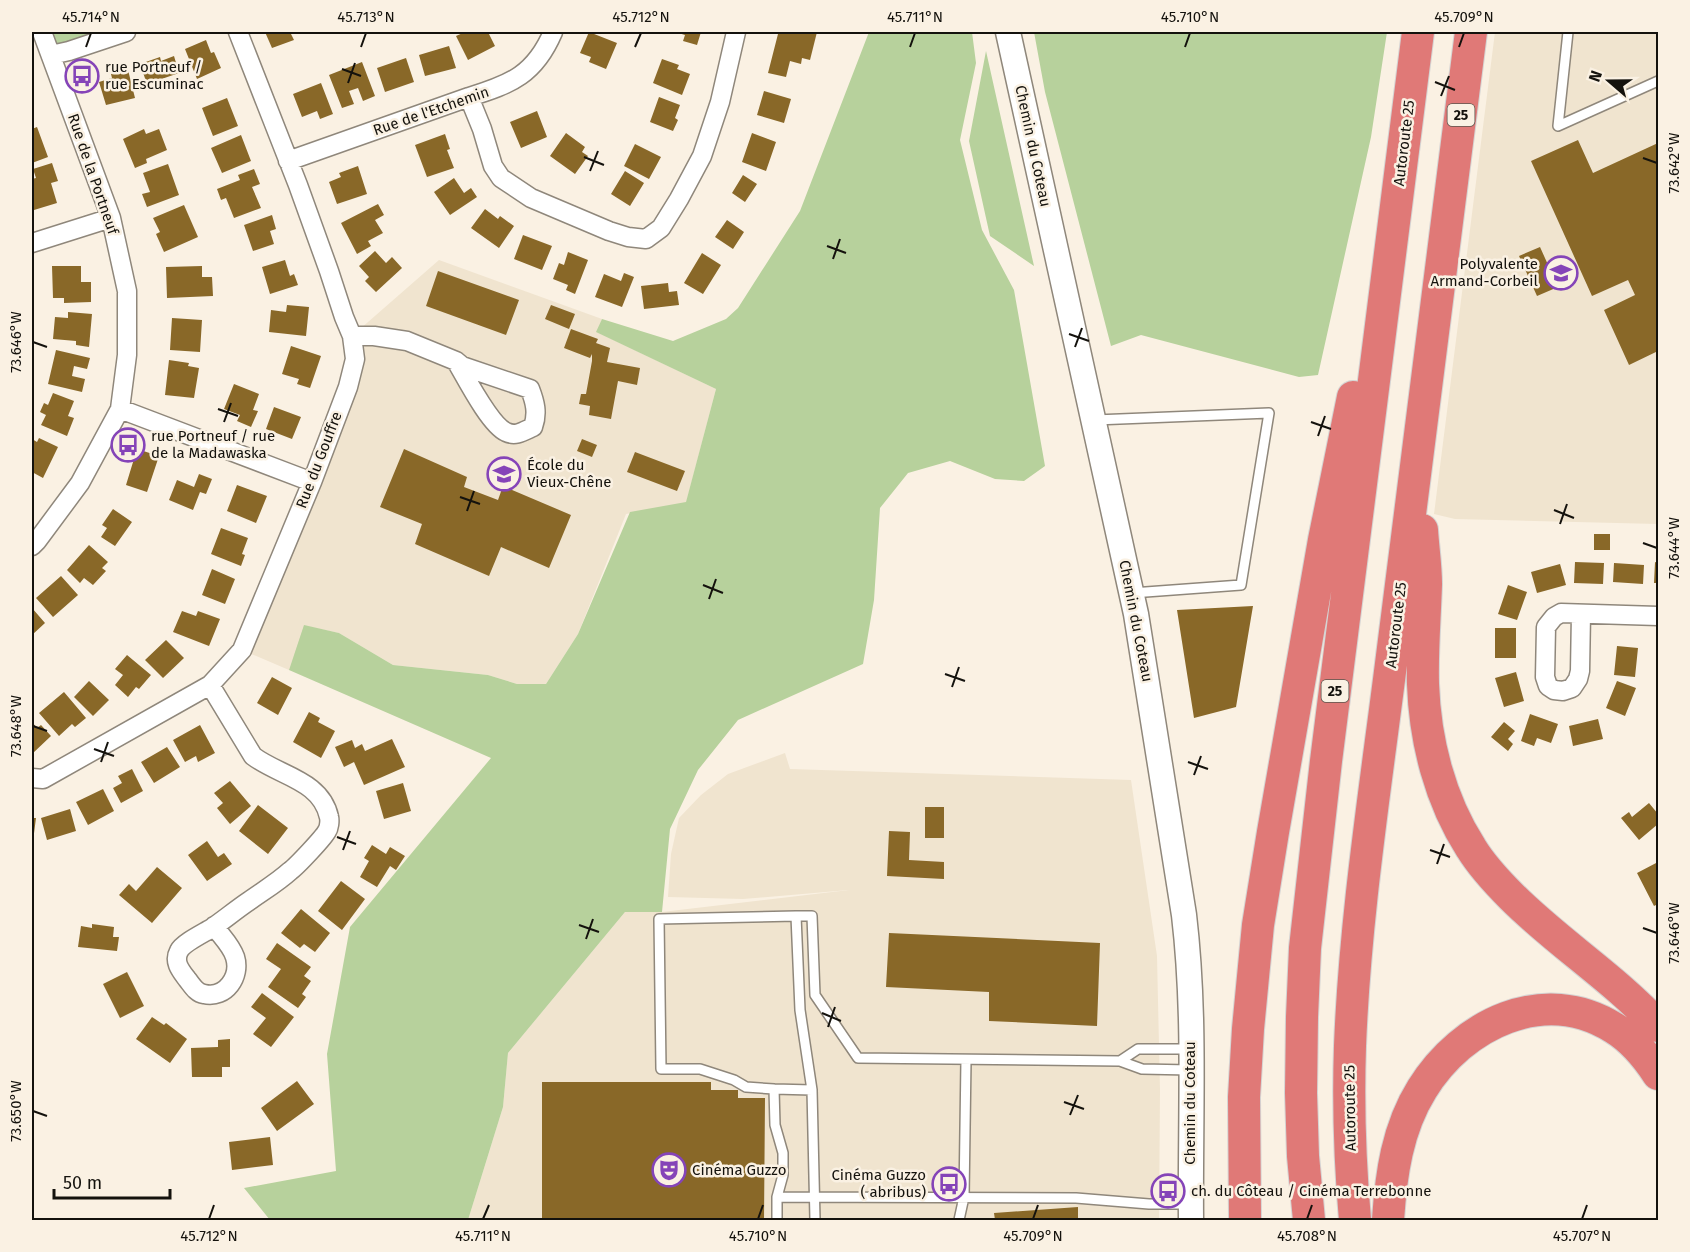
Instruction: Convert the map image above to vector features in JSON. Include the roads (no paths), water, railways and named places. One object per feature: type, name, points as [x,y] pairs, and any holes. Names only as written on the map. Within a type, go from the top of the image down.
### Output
[{"type":"highway","name":"Autoroute 25","points":[[1309,1221],[1303,1156],[1301,1093],[1305,948],[1326,761],[1418,32]]},
{"type":"highway","name":"Autoroute 25","points":[[1355,1221],[1349,1100],[1355,968],[1371,824],[1471,32]]},
{"type":"highway","points":[[1245,1221],[1243,1154],[1246,1048],[1262,896],[1324,540],[1402,164]]},
{"type":"highway","points":[[1417,463],[1426,581],[1424,704],[1435,764],[1448,806],[1471,849],[1506,891],[1630,997],[1659,1026]]},
{"type":"highway","points":[[1388,1221],[1395,1157],[1406,1119],[1414,1103],[1422,1088],[1444,1059],[1470,1035],[1486,1026],[1518,1013],[1533,1011],[1550,1010],[1584,1015],[1615,1028],[1650,1061],[1659,1074]]},
{"type":"street","name":"Rue de la Portneuf","points":[[32,546],[80,483],[120,409],[127,355],[127,291],[111,218],[42,32]]},
{"type":"street","points":[[51,55],[126,32]]},
{"type":"street","name":"Rue du Gouffre","points":[[32,778],[44,779],[210,685],[242,650],[312,482],[348,387],[355,359],[352,336],[238,32]]},
{"type":"street","name":"Rue de l'Etchemin","points":[[288,161],[494,89],[518,78],[534,64],[552,32]]},
{"type":"street","points":[[469,97],[493,166],[501,178],[531,198],[609,231],[628,237],[646,239],[660,228],[702,156],[720,102],[736,32]]},
{"type":"street","name":"Chemin du Coteau","points":[[1008,32],[1131,593],[1184,915],[1190,979],[1191,1212]]},
{"type":"street","points":[[32,243],[111,218]]},
{"type":"street","points":[[352,336],[374,336],[406,341],[456,361],[462,366],[530,389],[536,403],[536,418],[533,427],[519,434],[507,433],[495,424],[456,361]]},
{"type":"street","points":[[120,409],[312,482]]},
{"type":"street","points":[[1581,614],[1659,616]]},
{"type":"street","points":[[210,685],[253,756],[263,764],[305,783],[323,802],[330,819],[327,830],[290,871],[214,926]]},
{"type":"lane","points":[[1568,32],[1558,126],[1659,81]]},
{"type":"lane","points":[[1094,420],[1269,413],[1241,585],[1131,593]]},
{"type":"lane","points":[[796,916],[800,1010],[812,1090],[815,1221]]},
{"type":"lane","points":[[812,1090],[746,1087],[734,1080],[700,1069],[661,1069],[659,919],[812,916],[816,995],[858,1058],[1119,1061],[1142,1069],[1191,1060]]},
{"type":"lane","points":[[1119,1061],[1138,1049],[1191,1060]]},
{"type":"lane","points":[[959,1221],[964,1197],[966,1060]]},
{"type":"lane","points":[[774,1089],[775,1125],[783,1153],[783,1175],[777,1197],[777,1221]]},
{"type":"lane","points":[[777,1197],[1076,1198],[1149,1204],[1191,1212]]},
{"type":"place","name":"rue Portneuf / rue Escuminac","points":[[82,76]]},
{"type":"place","name":"Polyvalente Armand-Corbeil","points":[[1561,273]]},
{"type":"place","name":"rue Portneuf / rue de la Madawaska","points":[[128,445]]},
{"type":"place","name":"École du Vieux-Chêne","points":[[504,474]]},
{"type":"place","name":"Cinéma Guzzo","points":[[669,1170]]},
{"type":"place","name":"Cinéma Guzzo ( abribus)","points":[[949,1184]]},
{"type":"place","name":"ch. du Côteau / Cinéma Terrebonne","points":[[1168,1191]]}]
